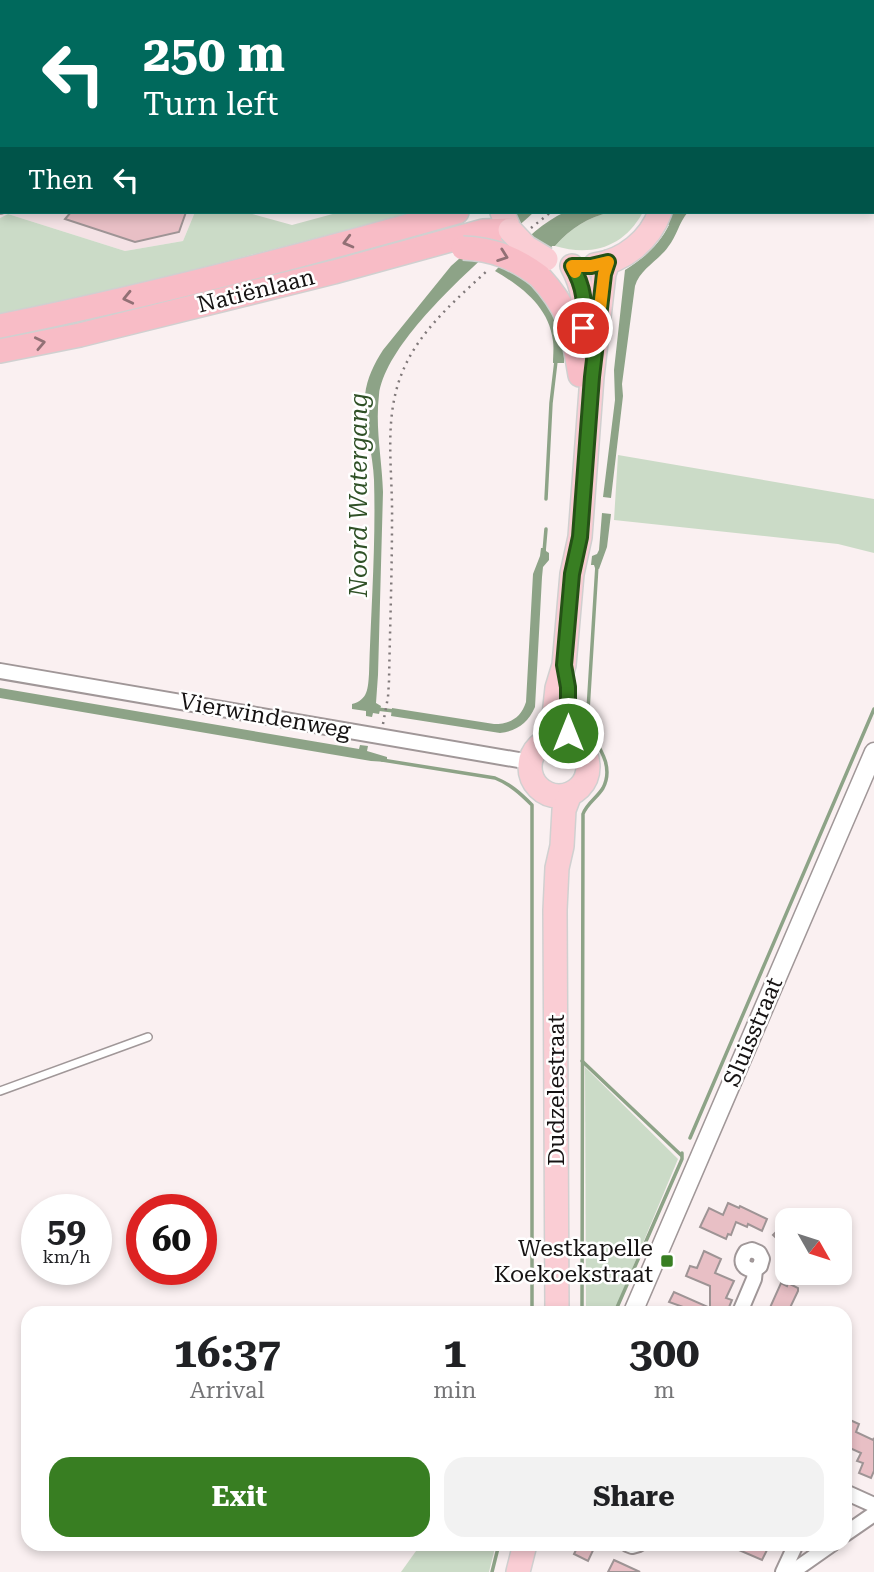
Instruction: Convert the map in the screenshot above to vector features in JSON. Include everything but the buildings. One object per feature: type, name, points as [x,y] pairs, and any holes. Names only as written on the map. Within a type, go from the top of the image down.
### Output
[{"type":"highway","name":"Natiënlaan","points":[[0,326],[146,294],[450,214]]},
{"type":"highway","name":"Natiënlaan","points":[[0,351],[80,335],[267,289],[483,231],[511,221]]},
{"type":"highway","points":[[429,246],[496,252],[518,262],[543,268],[551,289],[571,323],[580,376]]},
{"type":"main road","points":[[511,221],[526,247],[543,268],[591,266],[624,255],[643,240],[657,217]]},
{"type":"main road","points":[[548,739],[564,665],[572,574],[580,537],[592,377],[604,274],[608,262]]},
{"type":"main road","points":[[572,266],[583,292],[585,305],[568,535],[572,574]]},
{"type":"main road","points":[[564,665],[568,687],[567,725],[571,740]]},
{"type":"main road","points":[[560,737],[571,740],[580,746],[587,756],[589,768],[586,779],[579,788],[559,794],[540,789],[530,772],[534,752],[548,739],[560,737]]},
{"type":"main road","name":"Dudzelestraat","points":[[557,1306],[556,869],[550,846],[550,802],[559,794]]},
{"type":"main road","points":[[517,1572],[523,1551]]},
{"type":"street","name":"Vierwindenweg","points":[[0,671],[530,762]]},
{"type":"street","name":"Sluisstraat","points":[[636,1306],[874,752]]},
{"type":"street","points":[[743,1306],[755,1270]]},
{"type":"street","points":[[852,1495],[874,1504]]},
{"type":"street","points":[[852,1529],[874,1514]]},
{"type":"street","points":[[783,1572],[793,1551]]},
{"type":"street","points":[[792,1572],[822,1551]]},
{"type":"lane","points":[[0,1091],[148,1037]]},
{"type":"path","points":[[511,221],[542,214]]},
{"type":"path","points":[[384,719],[388,696],[393,507],[390,439],[393,402],[405,366],[414,349],[440,316],[490,267]]},
{"type":"shaded area","points":[[8,214],[194,214],[183,241],[125,251]]},
{"type":"shaded area","points":[[8,214],[125,251],[183,241],[194,214],[252,214],[292,225],[333,214],[408,214],[143,283],[0,314],[0,218]]},
{"type":"shaded area","points":[[510,214],[532,214],[443,296],[400,347],[386,372],[378,407],[383,492],[376,703],[381,706],[379,714],[366,716],[366,711],[352,709],[352,704],[364,696],[369,674],[374,504],[373,469],[365,405],[367,383],[383,350],[451,266]]},
{"type":"shaded area","points":[[561,214],[605,214],[580,224],[552,246],[535,286],[560,330],[564,363],[553,363],[550,329],[540,308],[524,291],[495,271],[519,246]]},
{"type":"shaded area","points":[[605,214],[642,214],[626,234],[606,246],[582,250],[555,246],[580,224]]},
{"type":"shaded area","points":[[647,214],[686,214],[671,243],[645,270],[635,286],[611,498],[603,497],[615,400],[614,370],[625,270],[661,239],[669,225]]},
{"type":"shaded area","points":[[618,455],[874,499],[874,553],[838,544],[614,520]]},
{"type":"shaded area","points":[[602,513],[611,514],[607,547],[599,569],[591,565],[592,556],[599,550]]},
{"type":"shaded area","points":[[541,548],[545,548],[549,553],[549,560],[543,567],[535,707],[529,718],[517,728],[500,733],[391,716],[392,708],[494,724],[505,723],[518,716],[526,702],[533,574]]},
{"type":"shaded area","points":[[0,688],[359,749],[360,745],[368,746],[367,751],[387,757],[387,762],[0,698]]},
{"type":"shaded area","points":[[585,1067],[678,1159],[617,1305],[586,1306]]},
{"type":"shaded area","points":[[416,1551],[494,1551],[489,1572],[401,1572]]},
{"type":"waterway","points":[[546,499],[556,361]]},
{"type":"waterway","points":[[544,552],[546,529]]},
{"type":"waterway","points":[[582,1306],[583,814],[603,788],[607,771],[603,756],[587,726],[597,565]]},
{"type":"waterway","points":[[377,709],[394,711]]},
{"type":"waterway","points":[[690,1138],[874,709]]},
{"type":"waterway","points":[[382,760],[495,778],[515,789],[532,805],[532,1306]]},
{"type":"waterway","points":[[582,1061],[681,1155]]},
{"type":"waterway","points":[[618,1306],[682,1159],[682,1153]]},
{"type":"waterway","points":[[492,1572],[497,1551]]},
{"type":"slow traffic","points":[[575,272],[572,266],[608,262],[604,274],[597,334]]},
{"type":"place","name":"Westkapelle Koekoekstraat","points":[[667,1261]]},
{"type":"route","points":[[568,733],[568,687],[564,665],[569,597],[580,537],[592,377],[604,274],[608,262],[572,266],[583,292],[583,328]]},
{"type":"water label","name":"Noord Watergang","points":[[359,495]]}]
